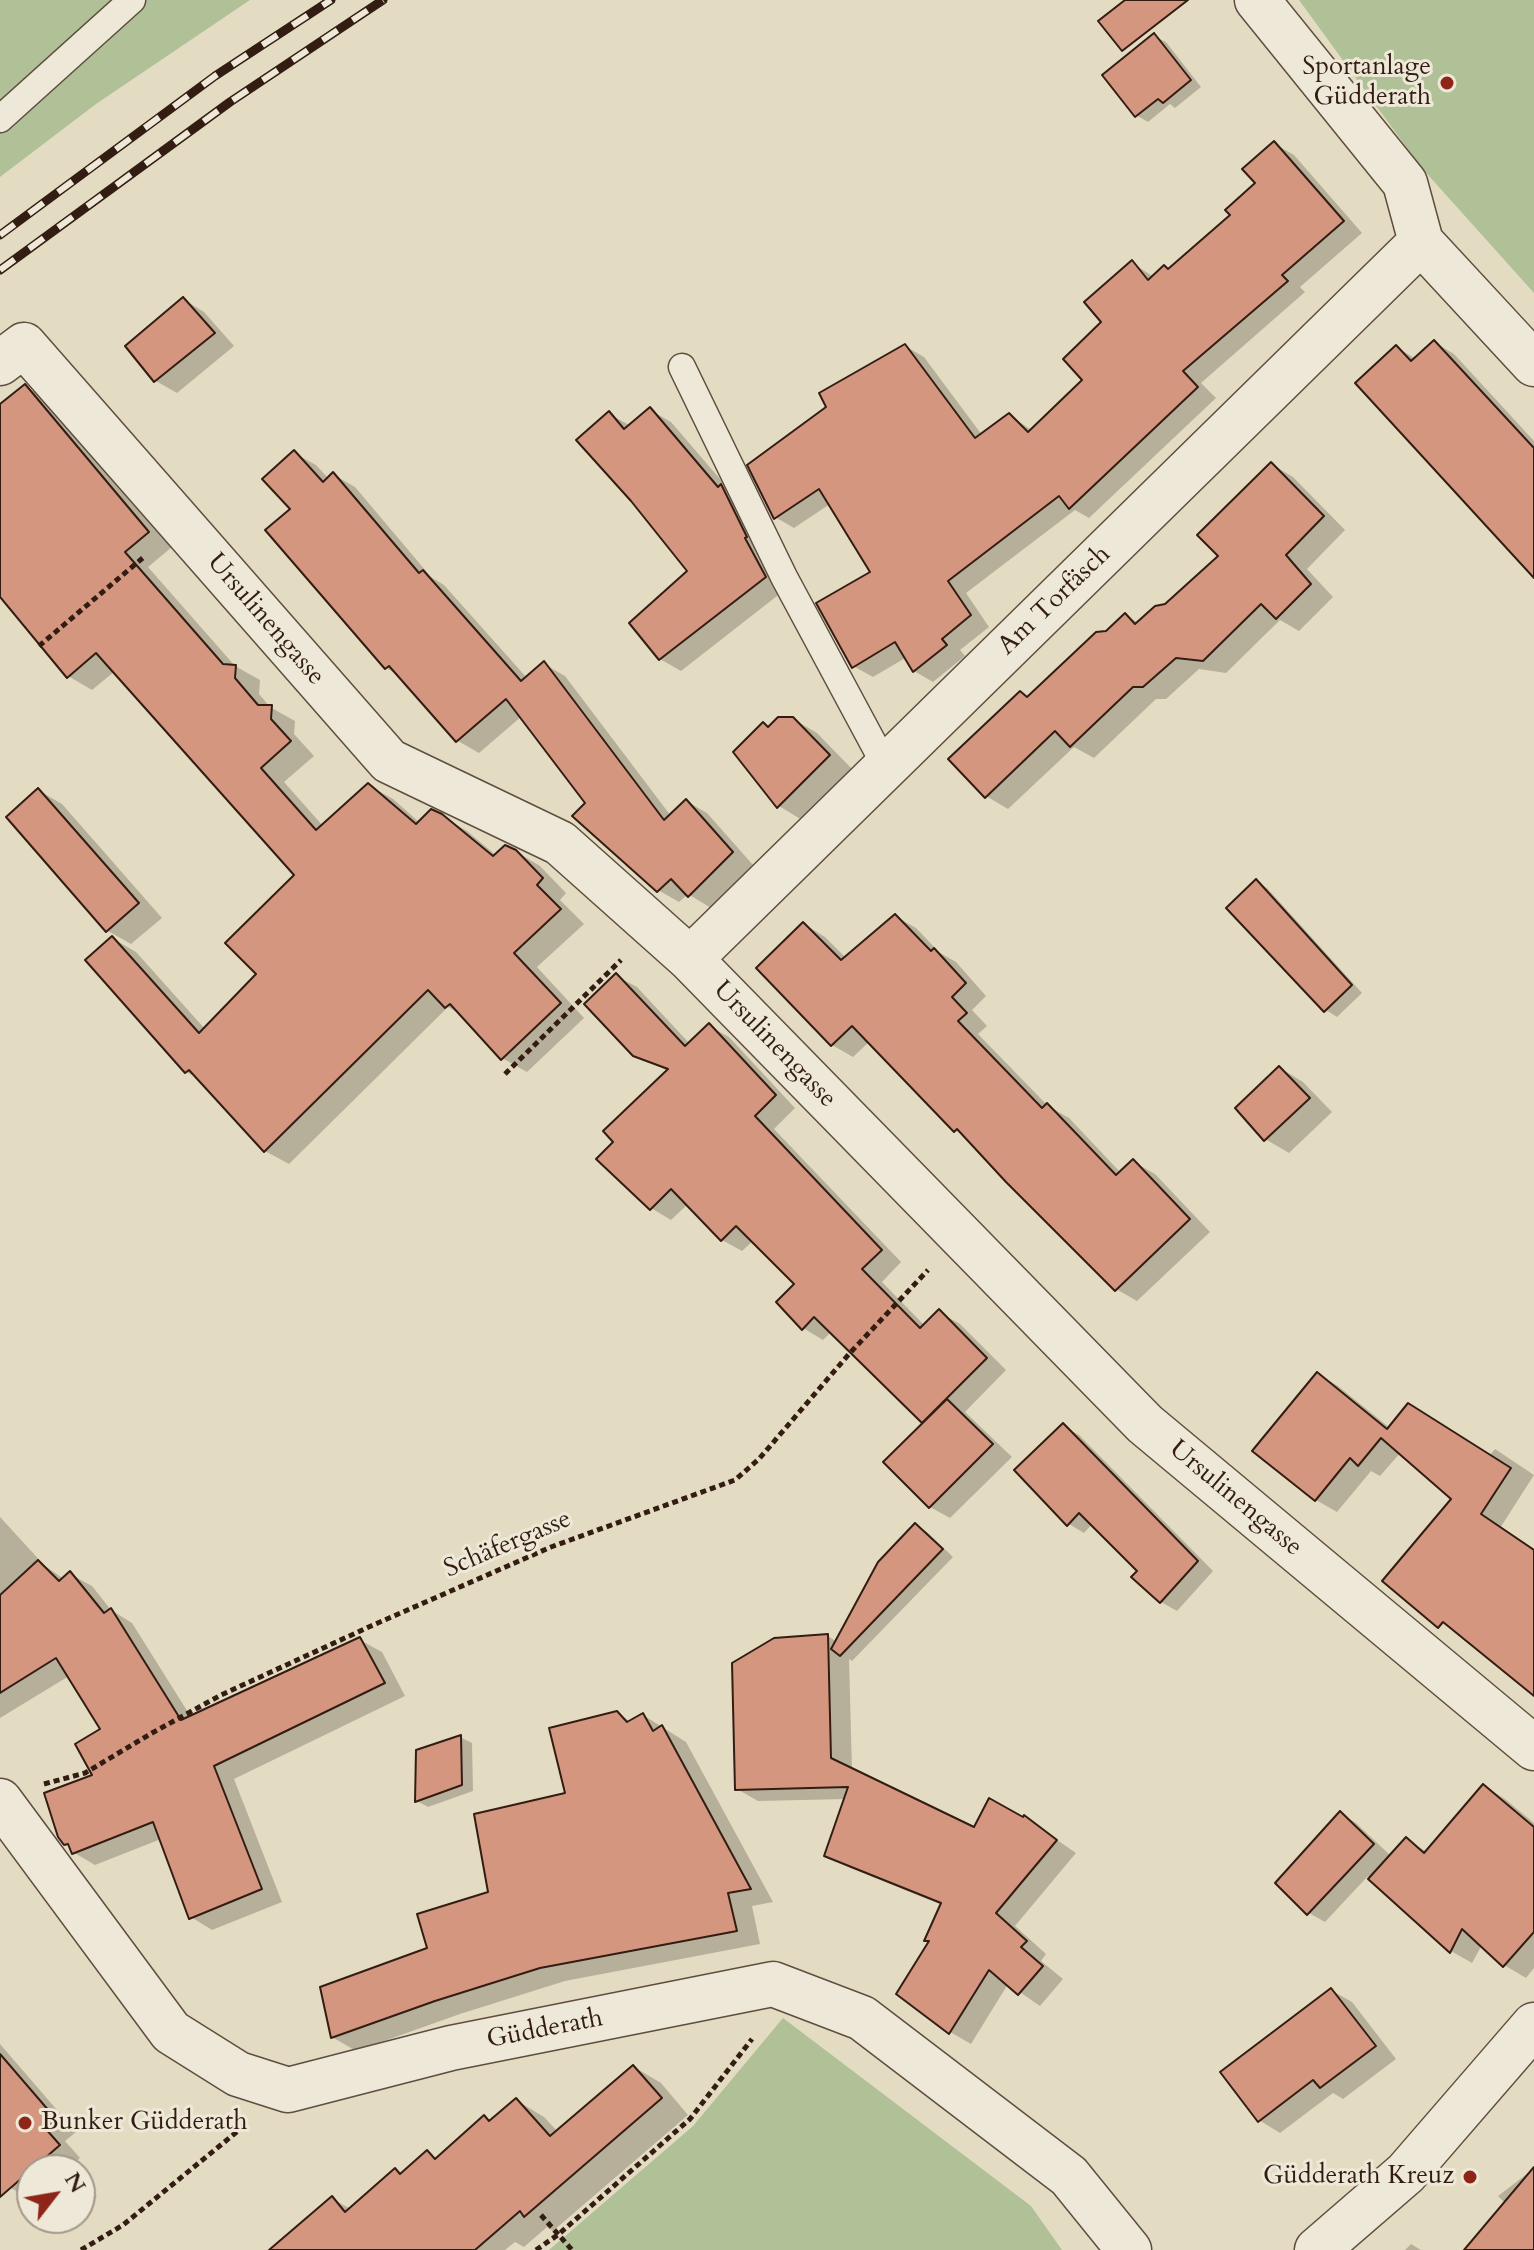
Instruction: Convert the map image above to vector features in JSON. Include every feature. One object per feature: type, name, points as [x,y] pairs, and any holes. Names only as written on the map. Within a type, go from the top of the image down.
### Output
[{"type":"street","points":[[1257,0],[1405,183],[1421,242],[1534,364]]},
{"type":"street","name":"Am Torfäsch","points":[[690,959],[1421,242]]},
{"type":"street","name":"Ursulinengasse","points":[[12,354],[182,525],[389,761],[560,843],[690,959],[1145,1424],[1534,1748]]},
{"type":"street","points":[[0,1801],[171,2032],[238,2074],[288,2090]]},
{"type":"street","name":"Güdderath","points":[[288,2090],[482,2042],[773,1984],[862,2018],[1069,2176],[1129,2250]]},
{"type":"street","points":[[1317,2250],[1406,2173],[1534,2025]]},
{"type":"lane","points":[[0,119],[132,0]]},
{"type":"lane","points":[[682,367],[784,577],[886,767]]},
{"type":"path","points":[[39,646],[182,525]]},
{"type":"path","points":[[505,1074],[654,927]]},
{"type":"path","name":"Schäfergasse","points":[[43,1784],[85,1773],[221,1695],[371,1626],[551,1547],[735,1480],[759,1459],[849,1354],[960,1235]]},
{"type":"path","points":[[536,2250],[559,2234],[690,2119],[789,1990]]},
{"type":"path","points":[[81,2250],[123,2225],[288,2090]]},
{"type":"path","points":[[541,2215],[572,2250]]},
{"type":"green space","points":[[0,0],[250,0],[96,104],[0,177]]},
{"type":"green space","name":"Sportanlage Güdderath","points":[[1299,0],[1534,0],[1534,293],[1420,166]]},
{"type":"green space","points":[[783,2018],[1031,2206],[1062,2250],[549,2250],[693,2126]]},
{"type":"building","points":[[1125,0],[1188,0],[1122,51],[1098,21]]},
{"type":"building","points":[[1154,33],[1191,80],[1163,103],[1158,99],[1135,117],[1102,75]]},
{"type":"building","points":[[1274,141],[1344,221],[1282,275],[1288,281],[1183,371],[1198,387],[1069,509],[1059,496],[948,581],[971,615],[942,639],[947,645],[913,672],[895,642],[852,668],[816,603],[870,572],[819,489],[774,519],[747,465],[826,407],[819,393],[905,344],[975,438],[1009,413],[1028,432],[1082,380],[1063,359],[1101,322],[1084,302],[1132,260],[1148,280],[1164,265],[1168,269],[1230,215],[1225,210],[1255,183],[1242,169]]},
{"type":"building","points":[[183,297],[215,333],[154,382],[125,346]]},
{"type":"building","points":[[1434,340],[1534,448],[1534,578],[1355,383],[1396,345],[1411,361]]},
{"type":"building","points":[[25,384],[149,532],[125,552],[223,664],[236,665],[235,678],[258,705],[272,705],[271,719],[291,741],[261,768],[316,830],[368,783],[416,824],[431,809],[442,814],[493,856],[505,845],[516,850],[543,878],[537,885],[561,909],[514,953],[561,1003],[501,1060],[450,1004],[445,1008],[428,990],[264,1152],[189,1070],[185,1073],[85,960],[112,936],[199,1033],[256,974],[225,943],[294,875],[96,653],[67,678],[0,597],[0,404]]},
{"type":"building","points":[[650,407],[718,487],[721,484],[766,577],[659,660],[629,623],[687,571],[631,501],[576,440],[609,411],[624,429]]},
{"type":"building","points":[[294,450],[323,482],[333,472],[419,573],[423,570],[521,681],[544,661],[664,820],[686,799],[733,852],[688,897],[671,879],[657,892],[572,816],[585,803],[506,699],[456,742],[389,666],[385,669],[265,530],[290,509],[262,479]]},
{"type":"building","points":[[1271,462],[1324,516],[1286,555],[1311,584],[1276,619],[1261,604],[1203,661],[1176,658],[1143,687],[1133,687],[1070,747],[1055,731],[985,798],[948,759],[1020,691],[1027,697],[1096,632],[1106,631],[1125,613],[1135,624],[1155,606],[1165,604],[1218,556],[1197,535]]},
{"type":"building","points":[[778,717],[793,717],[830,755],[777,808],[733,752],[763,722],[768,727]]},
{"type":"building","points":[[38,788],[139,903],[106,932],[6,817]]},
{"type":"building","points":[[1256,879],[1352,985],[1324,1012],[1226,908]]},
{"type":"building","points":[[895,914],[931,951],[934,948],[966,983],[952,997],[967,1013],[958,1021],[1042,1108],[1047,1103],[1116,1175],[1133,1159],[1190,1219],[1115,1291],[852,1026],[831,1046],[756,968],[803,922],[841,960]]},
{"type":"building","points":[[616,973],[685,1046],[709,1023],[776,1095],[755,1116],[882,1250],[862,1269],[920,1328],[939,1309],[987,1358],[922,1423],[814,1317],[802,1330],[776,1302],[794,1284],[736,1226],[721,1241],[671,1189],[650,1210],[596,1159],[613,1142],[603,1131],[668,1069],[633,1056],[584,1004]]},
{"type":"building","points":[[1279,1066],[1310,1098],[1264,1141],[1235,1108]]},
{"type":"building","points":[[1317,1372],[1387,1429],[1408,1403],[1511,1468],[1481,1514],[1534,1550],[1534,1696],[1443,1622],[1438,1628],[1382,1581],[1451,1499],[1381,1438],[1358,1466],[1350,1458],[1315,1501],[1252,1451]]},
{"type":"building","points":[[947,1399],[993,1444],[929,1508],[883,1462]]},
{"type":"building","points":[[1063,1423],[1198,1561],[1160,1603],[1131,1577],[1137,1571],[1079,1513],[1067,1526],[1014,1470]]},
{"type":"building","points":[[915,1523],[943,1549],[840,1656],[831,1649],[878,1562]]},
{"type":"building","points":[[38,1560],[59,1581],[70,1571],[104,1613],[111,1608],[181,1720],[360,1637],[385,1683],[214,1766],[262,1889],[189,1919],[153,1822],[72,1854],[68,1844],[64,1845],[58,1837],[44,1793],[92,1775],[75,1744],[100,1729],[56,1658],[0,1693],[0,1595]]},
{"type":"building","points":[[828,1634],[831,1758],[974,1827],[989,1798],[1024,1815],[1057,1840],[996,1913],[1027,1941],[1021,1947],[1043,1966],[1018,1995],[989,1970],[949,2034],[896,1994],[929,1941],[924,1941],[941,1903],[824,1856],[848,1787],[735,1790],[732,1663],[774,1638]]},
{"type":"building","points":[[617,1711],[627,1722],[643,1713],[653,1731],[662,1725],[751,1889],[728,1893],[737,1931],[540,1968],[331,2038],[320,1987],[427,1948],[417,1914],[488,1892],[474,1814],[565,1793],[549,1728]]},
{"type":"building","points":[[461,1735],[462,1785],[415,1802],[416,1750]]},
{"type":"building","points":[[1483,1784],[1534,1827],[1534,1932],[1503,1967],[1462,1929],[1450,1953],[1368,1879],[1406,1837],[1424,1853]]},
{"type":"building","points":[[1340,1811],[1374,1844],[1307,1915],[1275,1883]]},
{"type":"building","points":[[1331,1988],[1376,2046],[1320,2088],[1313,2080],[1258,2122],[1220,2072]]},
{"type":"building","name":"Bunker Güdderath","points":[[0,2054],[56,2119],[45,2128],[60,2145],[50,2154],[16,2154],[16,2183],[0,2197]]},
{"type":"building","points":[[633,2065],[662,2098],[524,2217],[520,2211],[475,2250],[269,2250],[332,2196],[345,2212],[395,2168],[400,2174],[427,2150],[435,2159],[484,2115],[489,2121],[516,2098],[550,2136]]},
{"type":"building","points":[[1534,2167],[1534,2250],[1464,2250]]},
{"type":"railway","points":[[0,235],[215,76],[331,0]]},
{"type":"railway","points":[[0,270],[230,102],[383,0]]},
{"type":"place","name":"Sportanlage Güdderath","points":[[1447,83]]},
{"type":"place","name":"Bunker Güdderath","points":[[25,2123]]},
{"type":"place","name":"Güdderath Kreuz","points":[[1470,2177]]}]
